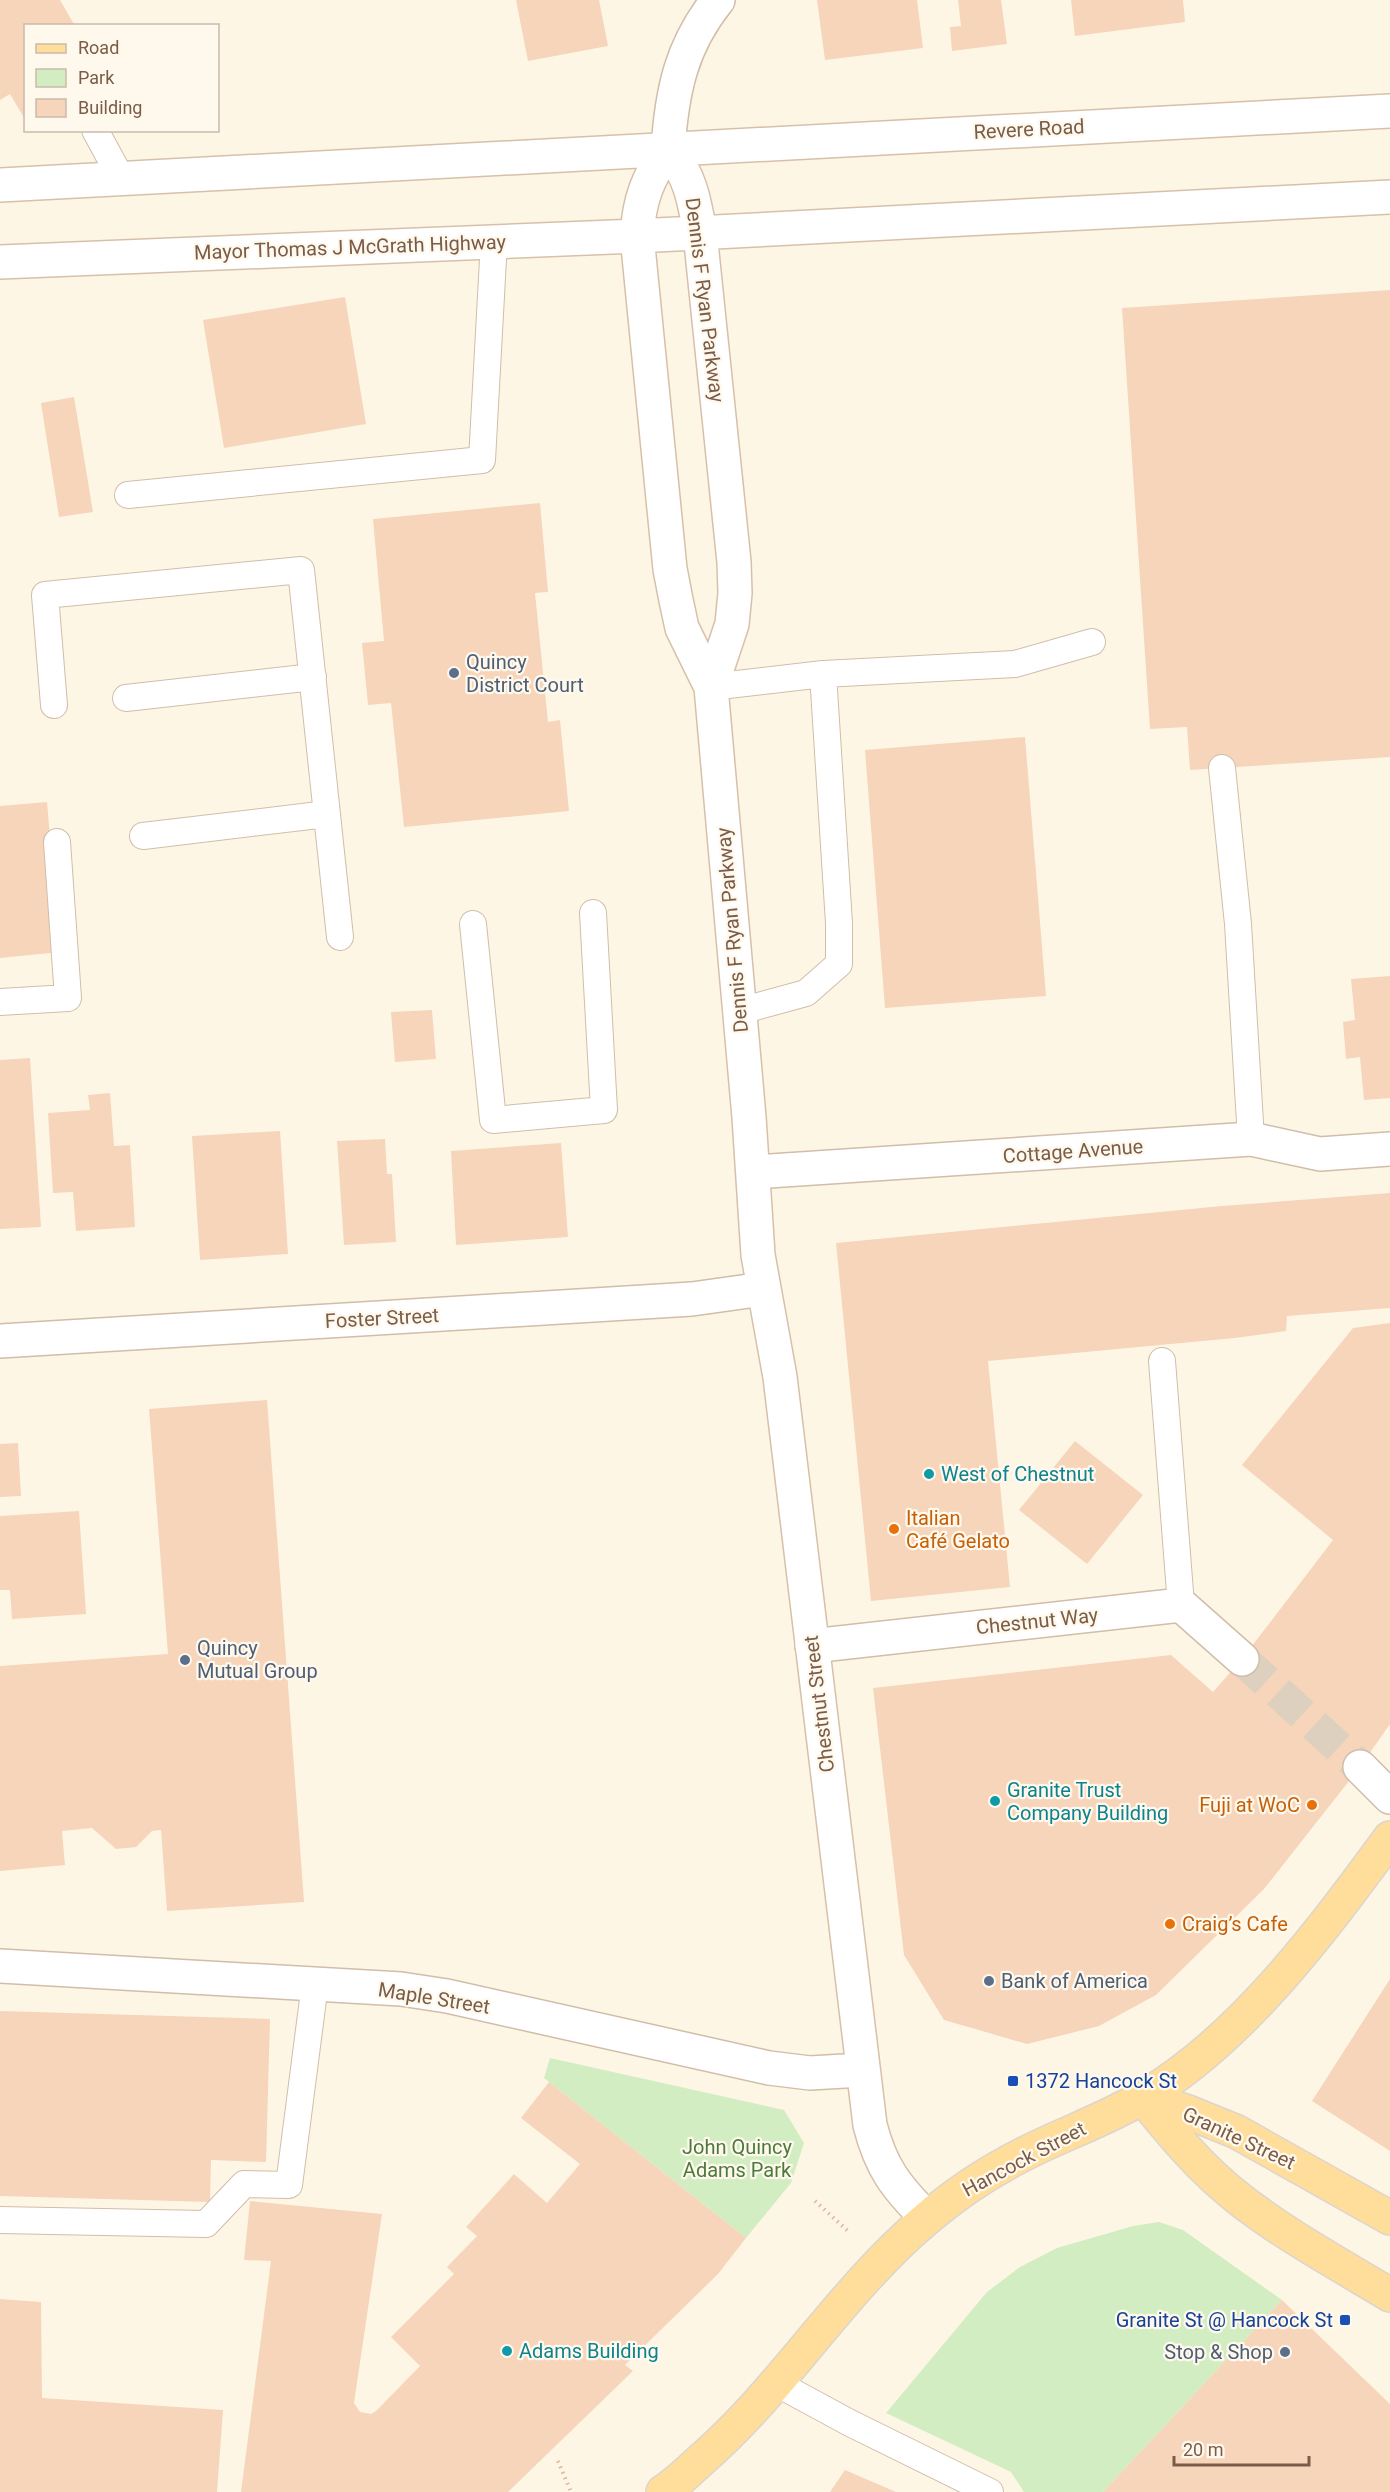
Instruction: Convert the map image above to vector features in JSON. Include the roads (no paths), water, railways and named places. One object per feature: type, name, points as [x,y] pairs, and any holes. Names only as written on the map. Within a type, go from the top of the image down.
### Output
[{"type":"main road","name":"Hancock Street","points":[[663,2492],[726,2438],[776,2383],[870,2271],[927,2218],[958,2193],[1024,2154],[1143,2098],[1200,2058],[1252,2008],[1332,1915],[1390,1838]]},
{"type":"main road","name":"Granite Street","points":[[1143,2098],[1188,2112],[1237,2132],[1390,2218]]},
{"type":"main road","name":"Granite Street","points":[[1143,2098],[1177,2140],[1238,2198],[1280,2227],[1390,2295]]},
{"type":"street","points":[[0,185],[668,148],[674,92],[686,50],[698,27],[718,0]]},
{"type":"street","name":"Revere Road","points":[[668,148],[1390,111]]},
{"type":"street","name":"Dennis F Ryan Parkway","points":[[711,687],[732,624],[735,593],[734,562],[700,233],[686,175],[668,148],[644,190],[638,212],[637,236],[672,579],[682,628],[711,687],[754,1172]]},
{"type":"street","points":[[700,233],[1390,197]]},
{"type":"street","name":"Mayor Thomas J McGrath Highway","points":[[0,262],[700,233]]},
{"type":"street","name":"Cottage Avenue","points":[[754,1172],[1251,1138],[1320,1154],[1390,1149]]},
{"type":"street","name":"Chestnut Street","points":[[754,1172],[758,1255],[780,1377],[870,2125],[877,2152],[889,2175],[927,2218]]},
{"type":"street","name":"Foster Street","points":[[0,1341],[692,1299],[763,1289]]},
{"type":"street","points":[[1182,1605],[1242,1659]]},
{"type":"street","name":"Chestnut Way","points":[[812,1646],[1182,1605]]},
{"type":"street","points":[[1360,1767],[1390,1797]]},
{"type":"street","name":"Maple Street","points":[[0,1966],[401,1989],[447,1996],[769,2068],[810,2073],[862,2070]]},
{"type":"lane","points":[[96,132],[121,178]]},
{"type":"lane","points":[[128,495],[482,460],[494,241]]},
{"type":"lane","points":[[54,705],[45,595],[301,570],[340,937]]},
{"type":"lane","points":[[711,687],[823,674],[1016,664],[1092,642]]},
{"type":"lane","points":[[740,1011],[806,993],[839,964],[839,923],[823,674]]},
{"type":"lane","points":[[126,698],[313,677]]},
{"type":"lane","points":[[1222,768],[1238,924],[1251,1138]]},
{"type":"lane","points":[[143,836],[327,814]]},
{"type":"lane","points":[[0,1002],[68,998],[57,842]]},
{"type":"lane","points":[[473,924],[493,1120],[604,1110],[593,913]]},
{"type":"lane","points":[[1162,1361],[1182,1605]]},
{"type":"lane","points":[[0,2220],[206,2223],[243,2184],[289,2185],[315,1984]]},
{"type":"lane","points":[[776,2383],[850,2423],[990,2492]]},
{"type":"tunnel","points":[[1242,1659],[1360,1767]]},
{"type":"place","name":"Quincy District Court","points":[[454,673]]},
{"type":"place","name":"West of Chestnut","points":[[929,1474]]},
{"type":"place","name":"Italian Café Gelato","points":[[894,1529]]},
{"type":"place","name":"Quincy Mutual Group","points":[[185,1660]]},
{"type":"place","name":"Granite Trust Company Building","points":[[995,1801]]},
{"type":"place","name":"Fuji at WoC","points":[[1312,1805]]},
{"type":"place","name":"Craig’s Cafe","points":[[1170,1924]]},
{"type":"place","name":"Bank of America","points":[[989,1981]]},
{"type":"place","name":"1372 Hancock St","points":[[1013,2081]]},
{"type":"place","name":"Granite St @ Hancock St","points":[[1345,2320]]},
{"type":"place","name":"Adams Building","points":[[507,2351]]},
{"type":"place","name":"Stop & Shop","points":[[1285,2352]]},
{"type":"park label","name":"John Quincy Adams Park","points":[[737,2158]]}]
